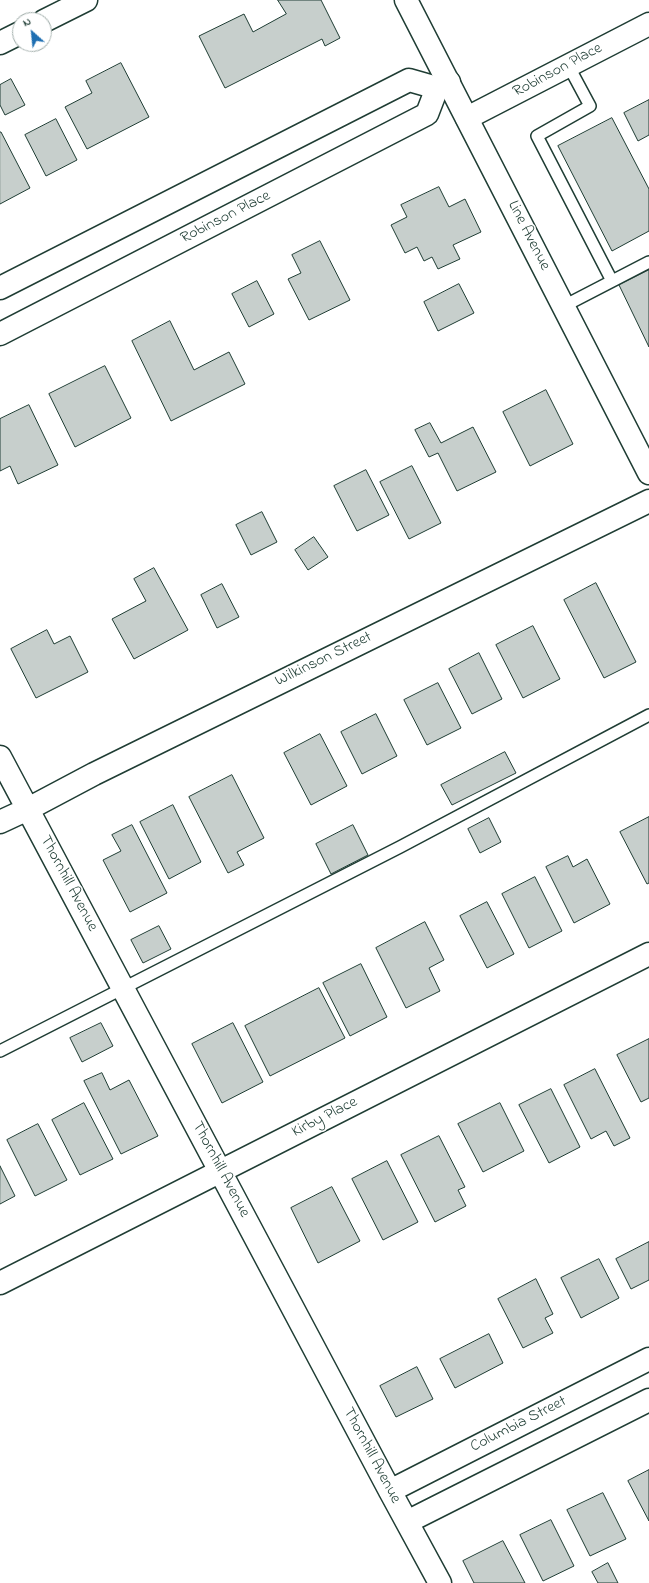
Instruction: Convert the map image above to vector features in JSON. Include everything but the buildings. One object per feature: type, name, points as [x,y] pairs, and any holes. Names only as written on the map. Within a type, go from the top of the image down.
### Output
[{"type":"street","points":[[52,17],[86,0]]},
{"type":"street","name":"Line Avenue","points":[[406,0],[443,85],[467,118],[649,473]]},
{"type":"street","name":"Robinson Place","points":[[467,118],[649,24]]},
{"type":"street","points":[[0,43],[12,37]]},
{"type":"street","points":[[0,288],[409,80],[443,85]]},
{"type":"street","name":"Robinson Place","points":[[0,334],[427,114],[443,85]]},
{"type":"street","name":"Wilkinson Street","points":[[0,822],[94,774],[649,501]]},
{"type":"street","name":"Thornhill Avenue","points":[[0,757],[440,1583]]},
{"type":"street","name":"Kirby Place","points":[[0,1282],[649,954]]},
{"type":"street","name":"Columbia Street","points":[[390,1491],[649,1359]]},
{"type":"street","points":[[407,1522],[649,1400]]},
{"type":"lane","points":[[568,65],[590,106],[537,136],[612,281]]},
{"type":"lane","points":[[564,306],[649,262]]},
{"type":"lane","points":[[0,1051],[393,850],[649,715]]}]
